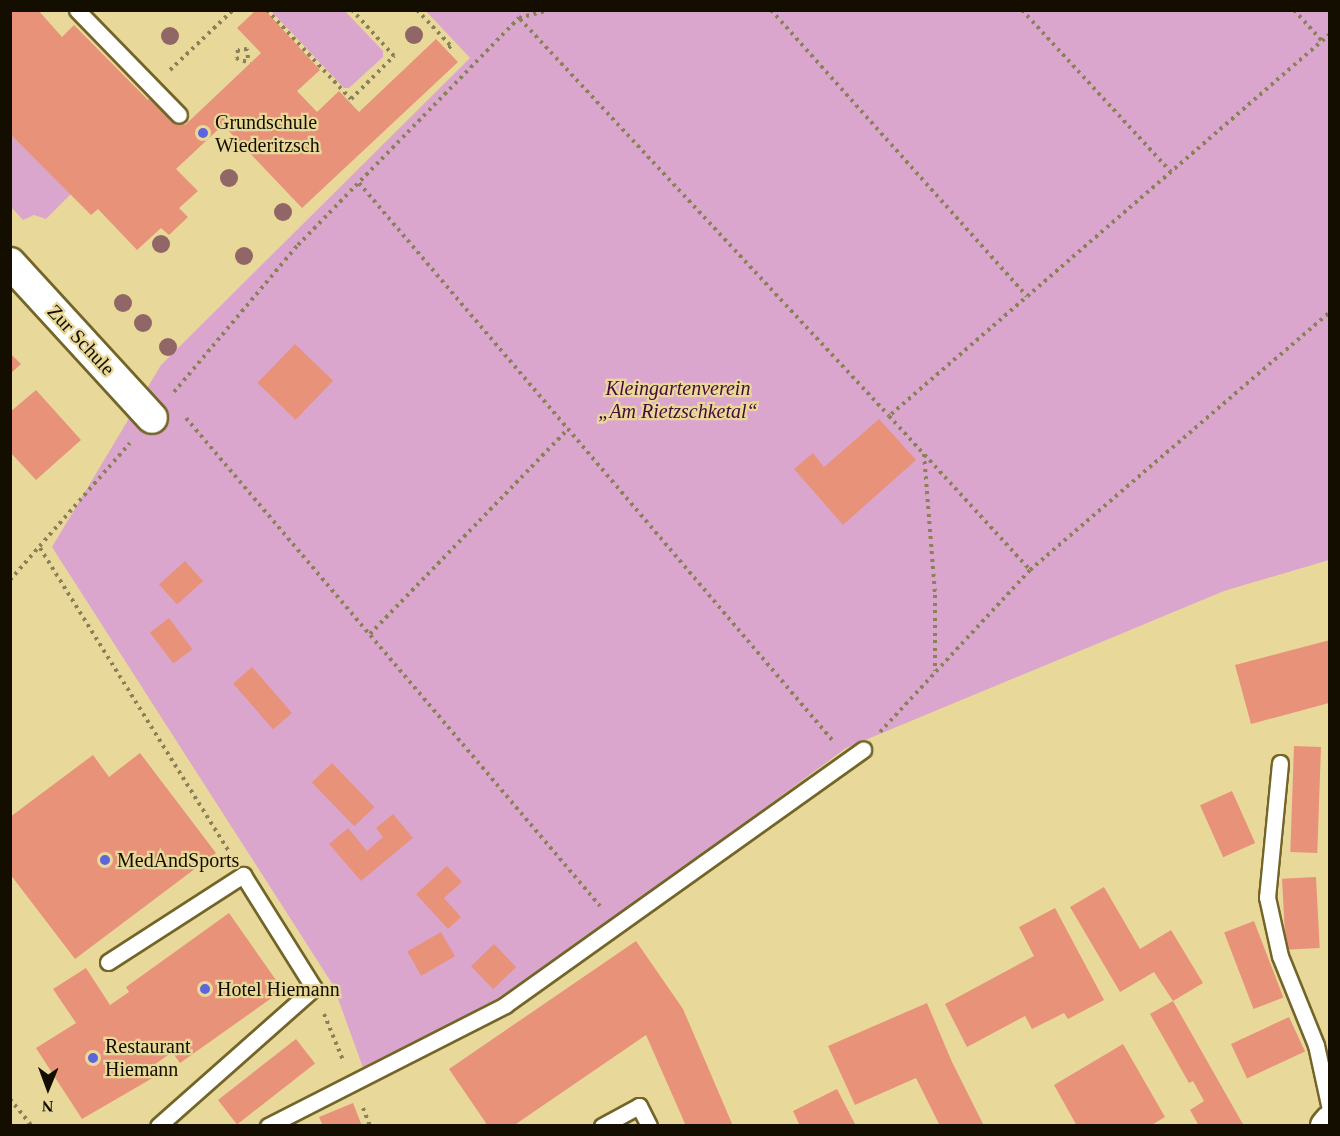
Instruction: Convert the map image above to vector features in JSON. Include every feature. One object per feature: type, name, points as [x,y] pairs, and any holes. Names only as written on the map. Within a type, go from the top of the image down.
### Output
[{"type":"street","name":"Zur Schule","points":[[10,263],[161,408]]},
{"type":"street","points":[[1326,1125],[1329,1121]]},
{"type":"lane","points":[[77,10],[179,115]]},
{"type":"lane","points":[[268,1125],[505,1005],[618,927],[863,750]]},
{"type":"lane","points":[[1280,763],[1267,897],[1280,956],[1316,1045],[1329,1109]]},
{"type":"lane","points":[[108,963],[243,875],[314,988],[158,1125]]},
{"type":"lane","points":[[602,1125],[639,1106],[649,1125]]},
{"type":"path","points":[[152,87],[233,10]]},
{"type":"path","points":[[267,10],[351,99],[394,56],[352,10]]},
{"type":"path","points":[[417,10],[450,46],[446,50]]},
{"type":"path","points":[[10,580],[161,408],[298,245],[519,18],[549,10]]},
{"type":"path","points":[[771,10],[1027,296]]},
{"type":"path","points":[[1022,10],[1171,172]]},
{"type":"path","points":[[1294,10],[1322,41]]},
{"type":"path","points":[[519,18],[1030,570]]},
{"type":"path","points":[[889,416],[1329,34]]},
{"type":"path","points":[[359,183],[849,760]]},
{"type":"path","points":[[863,750],[1030,570],[1329,312]]},
{"type":"path","points":[[161,408],[370,634],[618,927]]},
{"type":"path","points":[[370,634],[568,429]]},
{"type":"path","points":[[924,454],[935,595],[936,671]]},
{"type":"path","points":[[40,548],[243,875]]},
{"type":"path","points":[[10,1098],[32,1125]]},
{"type":"green space","points":[[271,11],[345,11],[383,51],[383,57],[349,88],[344,88]]},
{"type":"green space","name":"Kleingartenverein „Am Rietzschketal“","points":[[426,11],[1329,11],[1329,560],[1224,591],[846,748],[593,935],[493,1001],[365,1073],[333,985],[52,547],[161,365],[470,58]]},
{"type":"green space","points":[[10,134],[71,194],[46,219],[34,215],[23,220],[11,207]]},
{"type":"building","points":[[10,10],[38,10],[62,37],[74,25],[148,100],[154,94],[185,125],[261,53],[237,28],[256,10],[265,10],[320,70],[297,91],[317,112],[339,91],[359,112],[436,39],[458,62],[302,208],[223,125],[176,169],[198,191],[179,208],[188,217],[169,235],[161,228],[137,250],[98,209],[91,215],[10,134]]},
{"type":"building","points":[[295,344],[333,381],[296,420],[257,383]]},
{"type":"building","points":[[10,353],[21,364],[10,374]]},
{"type":"building","points":[[36,390],[81,440],[36,480],[10,452],[10,412]]},
{"type":"building","points":[[879,419],[916,460],[843,525],[794,469],[813,453],[824,467]]},
{"type":"building","points":[[185,561],[203,581],[177,604],[159,584]]},
{"type":"building","points":[[169,618],[192,649],[173,664],[150,632]]},
{"type":"building","points":[[1330,640],[1329,703],[1251,724],[1235,665]]},
{"type":"building","points":[[252,667],[292,713],[273,729],[233,683]]},
{"type":"building","points":[[1294,746],[1321,747],[1317,853],[1290,852]]},
{"type":"building","points":[[140,753],[216,853],[75,959],[10,874],[10,817],[93,755],[109,777]]},
{"type":"building","points":[[332,763],[374,807],[354,826],[312,782]]},
{"type":"building","points":[[1232,791],[1255,843],[1223,857],[1200,805]]},
{"type":"building","points":[[393,814],[413,838],[361,881],[329,844],[348,828],[367,851],[383,837],[376,828]]},
{"type":"building","points":[[447,866],[462,882],[444,898],[461,917],[448,929],[416,894]]},
{"type":"building","points":[[1316,877],[1320,948],[1286,950],[1282,879]]},
{"type":"building","points":[[1104,887],[1140,949],[1171,930],[1203,983],[1173,1001],[1154,972],[1120,992],[1070,907]]},
{"type":"building","points":[[1055,908],[1104,1000],[1068,1019],[1064,1013],[1032,1029],[1025,1016],[967,1047],[945,1004],[1034,956],[1019,927]]},
{"type":"building","points":[[229,913],[283,990],[180,1063],[172,1052],[150,1068],[156,1076],[82,1119],[36,1048],[76,1023],[53,989],[86,968],[110,1005],[129,992],[126,987]]},
{"type":"building","points":[[1254,921],[1283,998],[1254,1009],[1224,932]]},
{"type":"building","points":[[441,932],[455,956],[421,976],[407,952]]},
{"type":"building","points":[[636,941],[683,1009],[733,1126],[686,1126],[646,1035],[513,1126],[488,1126],[449,1069]]},
{"type":"building","points":[[494,944],[516,967],[493,989],[471,966]]},
{"type":"building","points":[[1173,1001],[1244,1126],[1199,1126],[1190,1110],[1204,1101],[1193,1081],[1189,1083],[1150,1014]]},
{"type":"building","points":[[927,1003],[952,1062],[984,1126],[940,1126],[916,1078],[855,1105],[828,1046]]},
{"type":"building","points":[[1289,1017],[1305,1051],[1247,1078],[1231,1044]]},
{"type":"building","points":[[296,1039],[315,1063],[237,1124],[218,1100]]},
{"type":"building","points":[[1123,1044],[1165,1117],[1150,1126],[1077,1126],[1054,1085]]},
{"type":"building","points":[[837,1089],[856,1126],[800,1126],[793,1111]]},
{"type":"building","points":[[353,1103],[362,1126],[323,1126],[319,1117]]},
{"type":"place","name":"Grundschule Wiederitzsch","points":[[203,133]]},
{"type":"place","name":"MedAndSports","points":[[105,860]]},
{"type":"place","name":"Hotel Hiemann","points":[[205,989]]},
{"type":"place","name":"Restaurant Hiemann","points":[[93,1058]]}]
